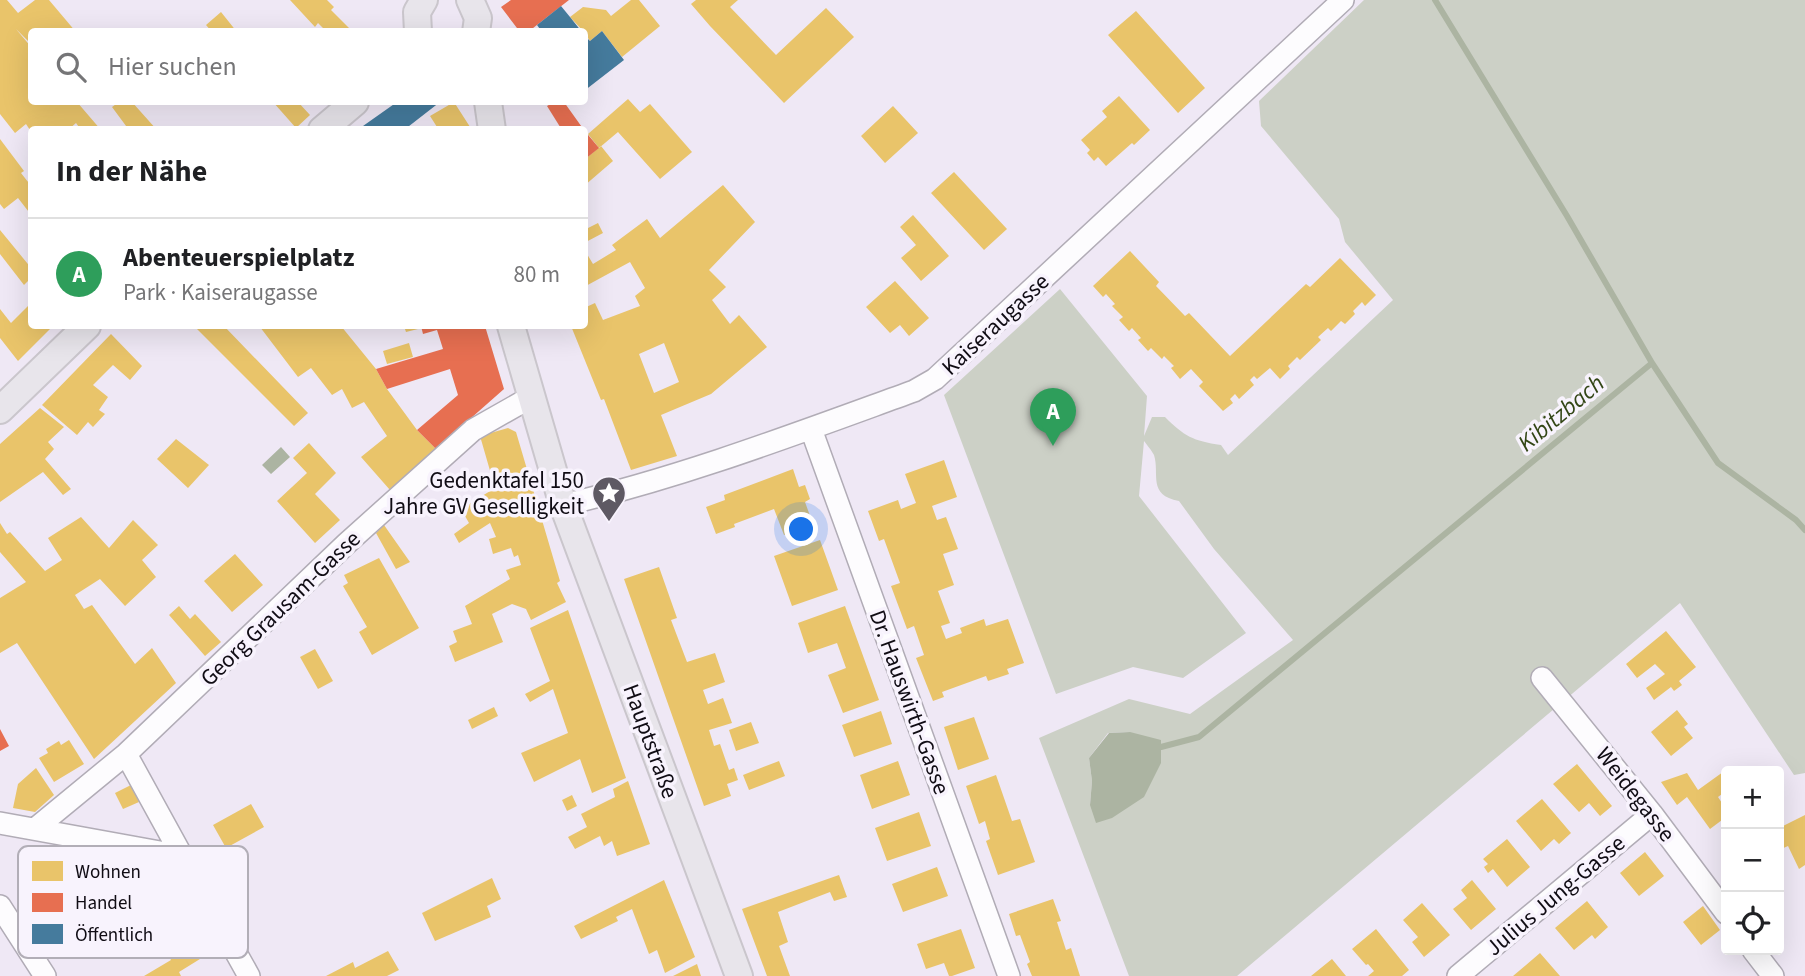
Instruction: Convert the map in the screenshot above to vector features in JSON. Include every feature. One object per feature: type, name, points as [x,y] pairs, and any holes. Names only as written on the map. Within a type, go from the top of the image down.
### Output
[{"type":"main road","points":[[327,126],[351,105]]},
{"type":"main road","points":[[0,410],[84,329]]},
{"type":"main road","name":"Hauptstraße","points":[[512,329],[563,505],[739,976]]},
{"type":"street","name":"Kaiseraugasse","points":[[563,505],[632,489],[811,429],[914,391],[936,379],[1343,0]]},
{"type":"street","name":"Georg Grausam-Gasse","points":[[36,828],[126,754],[346,544],[474,430],[531,397]]},
{"type":"street","name":"Dr. Hauswirth-Gasse","points":[[811,429],[1009,976]]},
{"type":"street","name":"Weidegasse","points":[[1542,678],[1652,814],[1721,906]]},
{"type":"street","points":[[126,754],[177,846]]},
{"type":"street","name":"Julius Jung-Gasse","points":[[1458,976],[1652,814]]},
{"type":"street","points":[[0,823],[130,846]]},
{"type":"street","points":[[0,906],[18,934]]},
{"type":"street","points":[[1757,955],[1773,976]]},
{"type":"street","points":[[33,958],[45,976]]},
{"type":"street","points":[[238,958],[248,976]]},
{"type":"shaded area","points":[[1364,0],[1805,0],[1805,773],[1794,775],[1680,603],[1237,976],[1129,976],[1039,738],[1129,699],[1190,714],[1293,640],[1214,549],[1179,501],[1162,494],[1157,483],[1154,455],[1144,441],[1139,496],[1246,633],[1183,678],[1133,667],[1056,694],[944,395],[1060,289],[1147,396],[1144,436],[1152,417],[1165,417],[1190,437],[1221,445],[1228,455],[1393,300],[1345,242],[1339,219],[1261,126],[1259,101]],"holes":[[[1130,732],[1090,805],[1092,781],[1089,758],[1108,733]]]},
{"type":"shaded area","points":[[281,447],[290,457],[271,474],[262,465]]},
{"type":"shaded area","points":[[1130,732],[1161,740],[1161,763],[1144,797],[1112,818],[1096,823],[1090,805],[1092,781],[1089,758],[1109,733]]},
{"type":"building: Wohnen","points":[[0,0],[7,0],[18,13],[35,0],[49,0],[73,28],[28,28],[28,41],[16,29],[28,43],[28,105],[80,105],[98,126],[78,126],[76,123],[73,126],[28,127],[26,124],[15,133],[0,114]]},
{"type":"building: Wohnen","points":[[290,0],[327,0],[334,7],[331,10],[349,28],[323,28],[318,23],[315,27]]},
{"type":"building: Wohnen","points":[[631,0],[639,0],[660,26],[622,57],[602,31],[590,41],[588,28],[580,28],[570,17],[583,7],[606,10],[611,16]]},
{"type":"building: Wohnen","points":[[696,0],[738,0],[730,7],[776,55],[826,8],[854,37],[784,103],[691,4]]},
{"type":"building: Wohnen","points":[[1136,11],[1205,88],[1178,113],[1108,35]]},
{"type":"building: Wohnen","points":[[221,12],[234,28],[209,28],[206,25]]},
{"type":"building: Wohnen","points":[[1119,96],[1150,130],[1106,166],[1098,157],[1094,161],[1087,153],[1090,150],[1081,140],[1107,117],[1102,111]]},
{"type":"building: Wohnen","points":[[628,99],[640,112],[650,104],[692,152],[660,179],[618,132],[599,148],[588,134]]},
{"type":"building: Wohnen","points":[[135,105],[153,126],[126,126],[112,107]]},
{"type":"building: Wohnen","points":[[276,105],[301,105],[310,115],[298,126],[294,126]]},
{"type":"building: Wohnen","points":[[449,105],[456,105],[469,126],[436,126],[430,116]]},
{"type":"building: Wohnen","points":[[893,106],[918,133],[885,163],[861,136]]},
{"type":"building: Wohnen","points":[[0,139],[24,171],[21,173],[28,182],[28,211],[18,198],[4,209],[0,204]]},
{"type":"building: Wohnen","points":[[601,146],[613,161],[588,183],[588,157]]},
{"type":"building: Wohnen","points":[[954,172],[1007,229],[984,250],[931,193]]},
{"type":"building: Wohnen","points":[[723,185],[755,222],[709,270],[726,287],[712,300],[730,324],[739,315],[767,347],[711,394],[661,415],[677,456],[631,470],[604,399],[601,400],[572,329],[588,329],[588,306],[595,303],[603,320],[640,306],[635,296],[645,288],[630,262],[588,285],[588,256],[593,264],[616,250],[612,245],[647,219],[660,238]],"holes":[[[664,343],[679,382],[654,393],[639,354]]]},
{"type":"building: Wohnen","points":[[913,215],[949,256],[921,281],[901,258],[916,245],[900,227]]},
{"type":"building: Wohnen","points":[[598,223],[603,233],[588,241],[588,228]]},
{"type":"building: Wohnen","points":[[0,230],[28,264],[28,281],[24,285],[0,254]]},
{"type":"building: Wohnen","points":[[1130,251],[1159,282],[1156,286],[1185,316],[1189,313],[1230,356],[1306,284],[1310,287],[1340,258],[1376,295],[1365,306],[1362,302],[1345,324],[1341,321],[1331,331],[1328,328],[1318,337],[1321,340],[1300,360],[1297,357],[1280,379],[1270,368],[1257,379],[1254,376],[1250,380],[1254,385],[1239,399],[1235,394],[1230,399],[1233,403],[1223,411],[1199,386],[1203,382],[1191,369],[1180,379],[1171,368],[1174,366],[1164,356],[1162,359],[1151,348],[1148,351],[1132,328],[1129,331],[1119,320],[1123,317],[1112,306],[1115,304],[1106,294],[1103,297],[1093,286]]},
{"type":"building: Wohnen","points":[[895,281],[929,318],[909,336],[900,325],[890,333],[866,307]]},
{"type":"building: Wohnen","points":[[28,306],[28,329],[50,329],[18,361],[0,338],[0,309],[11,323]]},
{"type":"building: Wohnen","points":[[197,329],[227,329],[308,413],[294,426]]},
{"type":"building: Wohnen","points":[[262,329],[343,329],[376,369],[417,430],[436,449],[390,490],[361,457],[387,436],[364,402],[352,408],[342,389],[332,395],[311,368],[298,377]]},
{"type":"building: Wohnen","points":[[111,334],[142,366],[130,380],[113,365],[93,385],[108,397],[99,410],[105,414],[93,427],[88,422],[77,435],[42,405]]},
{"type":"building: Wohnen","points":[[409,343],[413,357],[387,364],[383,351]]},
{"type":"building: Wohnen","points":[[40,408],[64,427],[48,442],[54,449],[45,459],[71,489],[63,495],[43,472],[0,502],[0,444]]},
{"type":"building: Wohnen","points":[[508,428],[516,432],[560,581],[557,583],[566,602],[531,620],[526,609],[512,604],[492,614],[503,642],[455,662],[449,646],[457,642],[453,631],[472,624],[465,606],[510,579],[506,570],[521,565],[518,555],[514,557],[511,548],[493,554],[489,539],[496,537],[490,523],[459,543],[454,534],[469,523],[461,509],[495,488],[480,436]]},
{"type":"building: Wohnen","points":[[176,439],[209,465],[188,488],[157,459]]},
{"type":"building: Wohnen","points":[[309,443],[336,473],[315,494],[340,520],[315,543],[277,501],[307,473],[293,458]]},
{"type":"building: Wohnen","points":[[944,460],[957,497],[932,506],[937,520],[946,517],[958,549],[943,554],[954,585],[938,591],[950,623],[941,626],[946,639],[962,633],[960,628],[984,619],[986,626],[1008,619],[1024,663],[1007,669],[1009,674],[988,681],[986,676],[942,692],[944,697],[933,701],[916,658],[924,655],[914,626],[907,629],[891,586],[900,583],[884,539],[879,541],[868,511],[898,500],[901,509],[916,503],[905,474]]},
{"type":"building: Wohnen","points":[[793,469],[799,487],[805,485],[810,499],[805,502],[813,524],[784,535],[774,509],[716,534],[706,507],[725,500],[724,495]]},
{"type":"building: Wohnen","points":[[81,517],[109,548],[133,520],[158,545],[142,560],[156,577],[125,606],[100,579],[75,595],[84,609],[92,605],[135,664],[152,648],[176,683],[94,759],[17,643],[0,653],[0,598],[26,582],[0,552],[0,523],[7,534],[10,532],[45,571],[62,560],[48,538]]},
{"type":"building: Wohnen","points":[[384,525],[410,562],[396,569],[376,533]]},
{"type":"building: Wohnen","points":[[820,540],[838,590],[792,606],[774,556]]},
{"type":"building: Wohnen","points":[[235,554],[263,585],[232,612],[204,581]]},
{"type":"building: Wohnen","points":[[379,558],[419,628],[372,655],[359,632],[367,627],[343,586],[348,583],[344,575]]},
{"type":"building: Wohnen","points":[[659,567],[677,618],[671,620],[687,662],[715,653],[725,682],[703,690],[708,704],[723,698],[732,723],[709,730],[714,746],[720,744],[729,770],[734,768],[738,780],[727,784],[731,796],[704,806],[624,579]]},
{"type":"building: Wohnen","points":[[179,606],[190,619],[195,614],[221,642],[205,656],[169,615]]},
{"type":"building: Wohnen","points":[[845,606],[879,700],[843,713],[828,675],[846,668],[837,643],[808,653],[798,623]]},
{"type":"building: Wohnen","points":[[568,610],[626,778],[592,793],[580,759],[534,782],[521,753],[568,733],[553,689],[530,702],[525,694],[550,681],[530,628]]},
{"type":"building: Wohnen","points":[[1666,631],[1696,667],[1679,681],[1682,685],[1674,691],[1671,687],[1654,700],[1646,688],[1665,674],[1655,664],[1637,678],[1626,664]]},
{"type":"building: Wohnen","points":[[315,649],[333,681],[318,689],[300,657]]},
{"type":"building: Wohnen","points":[[494,707],[498,716],[472,729],[468,720]]},
{"type":"building: Wohnen","points":[[1677,710],[1688,724],[1684,727],[1693,738],[1671,756],[1651,732]]},
{"type":"building: Wohnen","points":[[881,711],[892,744],[854,757],[842,725]]},
{"type":"building: Wohnen","points":[[974,717],[989,759],[958,770],[944,727]]},
{"type":"building: Wohnen","points":[[751,722],[759,743],[736,751],[729,730]]},
{"type":"building: Wohnen","points":[[69,740],[84,764],[54,782],[39,758],[48,753],[46,749],[59,741],[61,745]]},
{"type":"building: Wohnen","points":[[779,761],[785,776],[749,790],[743,775]]},
{"type":"building: Wohnen","points":[[898,761],[910,795],[872,809],[860,775]]},
{"type":"building: Wohnen","points":[[1577,764],[1612,806],[1600,816],[1589,803],[1579,812],[1553,784]]},
{"type":"building: Wohnen","points":[[36,768],[54,795],[35,812],[13,808],[18,784]]},
{"type":"building: Wohnen","points":[[1687,773],[1698,790],[1721,773],[1721,795],[1718,797],[1721,802],[1721,821],[1710,829],[1687,797],[1677,805],[1661,782]]},
{"type":"building: Wohnen","points":[[996,775],[1012,821],[1020,819],[1035,862],[998,875],[986,841],[990,839],[985,821],[979,824],[966,786]]},
{"type":"building: Wohnen","points":[[628,781],[650,844],[617,856],[612,841],[604,846],[600,836],[575,849],[568,837],[587,827],[581,814],[615,797],[613,789]]},
{"type":"building: Wohnen","points":[[131,785],[139,802],[123,809],[115,793]]},
{"type":"building: Wohnen","points":[[572,795],[577,806],[567,811],[562,800]]},
{"type":"building: Wohnen","points":[[1542,799],[1571,833],[1559,844],[1554,839],[1541,851],[1516,821]]},
{"type":"building: Wohnen","points":[[251,804],[264,827],[225,846],[213,825]]},
{"type":"building: Wohnen","points":[[919,812],[931,846],[887,861],[875,828]]},
{"type":"building: Wohnen","points":[[1805,815],[1805,865],[1799,869],[1788,846],[1784,848],[1784,826]]},
{"type":"building: Wohnen","points":[[1507,839],[1530,867],[1507,887],[1493,869],[1488,873],[1484,867],[1488,864],[1483,859]]},
{"type":"building: Wohnen","points":[[1645,852],[1664,876],[1639,896],[1620,873]]},
{"type":"building: Wohnen","points":[[937,867],[948,896],[903,912],[892,884]]},
{"type":"building: Wohnen","points":[[839,875],[847,897],[834,901],[830,892],[778,912],[788,942],[779,946],[790,976],[767,976],[742,909]]},
{"type":"building: Wohnen","points":[[492,878],[501,899],[487,906],[491,917],[435,941],[422,913]]},
{"type":"building: Wohnen","points":[[664,880],[695,957],[665,973],[657,950],[649,954],[632,909],[616,917],[618,921],[581,939],[574,926]]},
{"type":"building: Wohnen","points":[[1472,880],[1496,909],[1471,930],[1453,909],[1467,898],[1461,890]]},
{"type":"building: Wohnen","points":[[1053,899],[1061,921],[1057,922],[1066,950],[1071,948],[1080,976],[1032,976],[1020,935],[1016,936],[1009,914]]},
{"type":"building: Wohnen","points":[[1587,901],[1608,927],[1595,939],[1592,935],[1574,950],[1555,928]]},
{"type":"building: Wohnen","points":[[1422,903],[1450,935],[1424,957],[1412,942],[1418,937],[1403,920]]},
{"type":"building: Wohnen","points":[[1703,906],[1720,930],[1701,945],[1683,922]]},
{"type":"building: Wohnen","points":[[961,929],[975,968],[952,976],[949,976],[944,963],[926,969],[917,944]]},
{"type":"building: Wohnen","points":[[1376,929],[1409,970],[1402,976],[1368,976],[1374,971],[1352,949]]},
{"type":"building: Wohnen","points":[[388,951],[399,970],[387,976],[326,976],[353,962],[355,968]]},
{"type":"building: Wohnen","points":[[1540,953],[1560,976],[1513,976]]},
{"type":"building: Wohnen","points":[[170,958],[200,959],[179,972],[181,976],[144,976],[171,960]]},
{"type":"building: Wohnen","points":[[1332,959],[1346,976],[1311,976]]},
{"type":"building: Wohnen","points":[[697,964],[701,976],[673,976]]},
{"type":"building: Handel","points":[[511,0],[569,0],[533,28],[517,28],[501,7]]},
{"type":"building: Handel","points":[[566,105],[581,126],[560,126],[547,106]]},
{"type":"building: Handel","points":[[588,135],[599,148],[588,157]]},
{"type":"building: Handel","points":[[422,329],[486,329],[504,389],[436,449],[417,430],[458,395],[450,369],[387,389],[376,369],[443,349],[437,330],[423,334]]},
{"type":"building: Handel","points":[[0,729],[9,746],[0,751]]},
{"type":"building: Öffentlich","points":[[561,6],[579,28],[539,28],[537,25]]},
{"type":"building: Öffentlich","points":[[602,31],[624,60],[588,88],[588,39],[590,41]]},
{"type":"building: Öffentlich","points":[[393,105],[436,105],[409,126],[363,126]]},
{"type":"waterway","name":"Kibitzbach","points":[[1161,747],[1199,737],[1652,363],[1567,216],[1435,0]]},
{"type":"waterway","points":[[1652,363],[1718,463],[1796,520],[1805,530]]},
{"type":"place","name":"Abenteuerspielplatz","points":[[1053,446]]},
{"type":"place","name":"Gedenktafel 150 Jahre GV Geselligkeit","points":[[609,523]]}]
